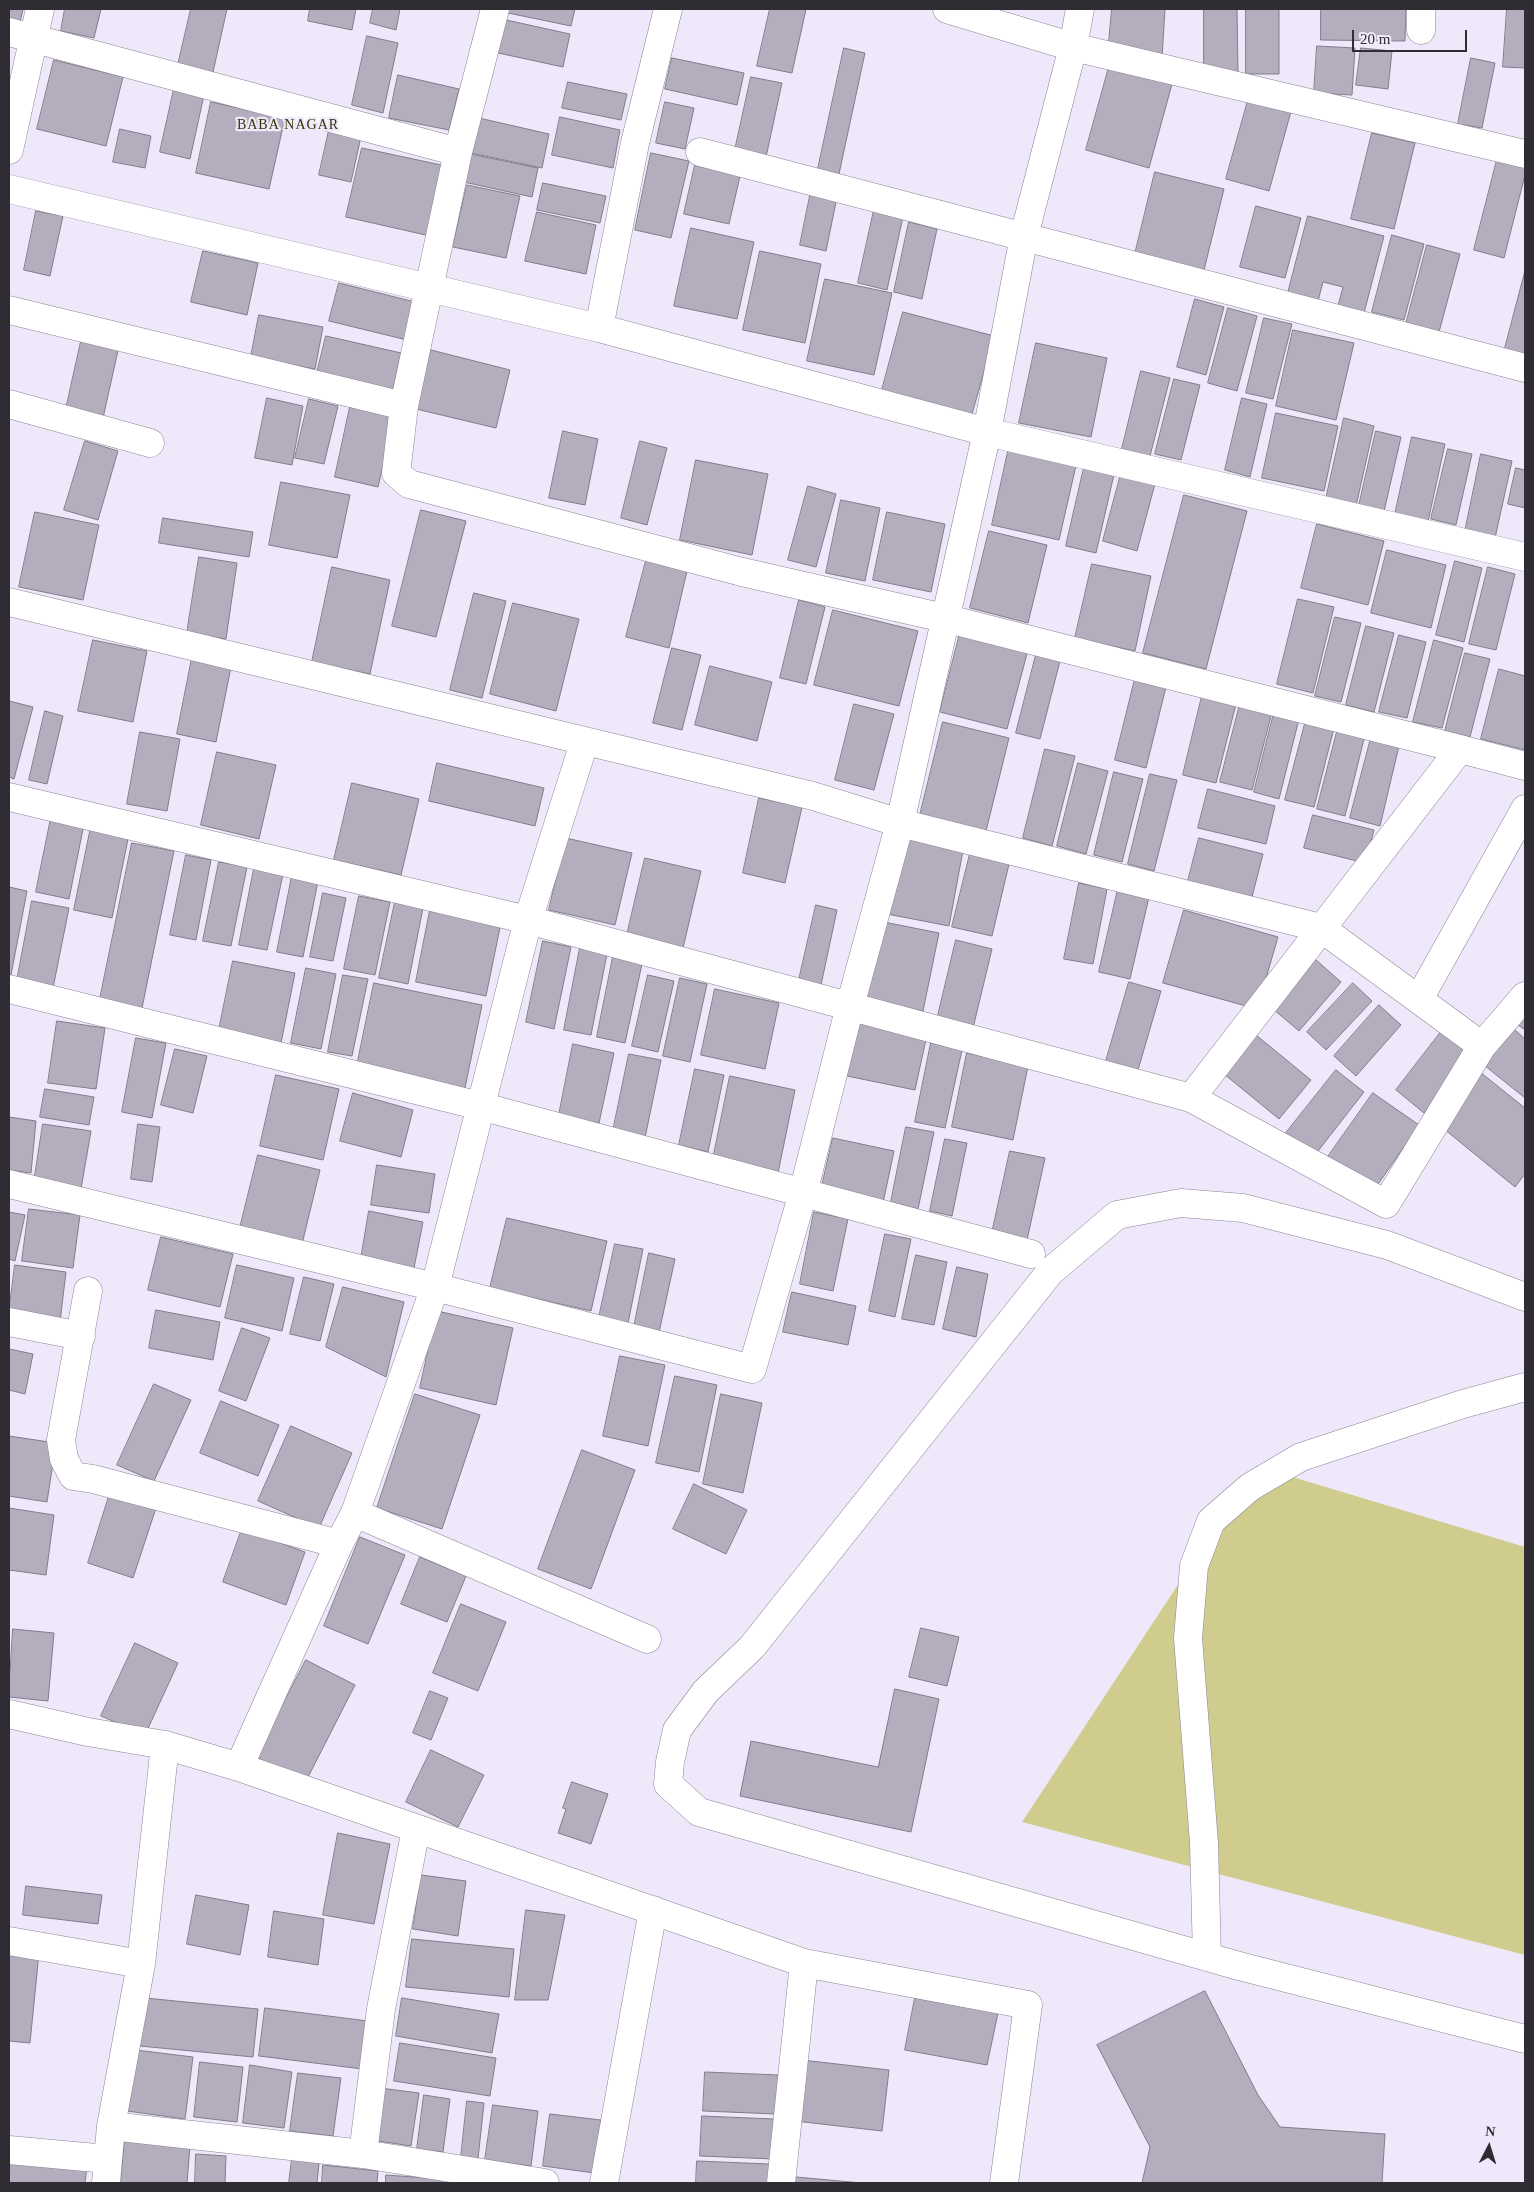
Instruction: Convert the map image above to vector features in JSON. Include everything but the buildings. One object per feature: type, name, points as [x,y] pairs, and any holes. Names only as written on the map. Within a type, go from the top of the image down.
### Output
[{"type":"street","points":[[9,150],[21,35],[40,9]]},
{"type":"street","points":[[494,9],[458,152],[404,406],[396,472],[409,484],[742,572],[944,618],[1525,766]]},
{"type":"street","points":[[599,328],[635,143],[668,9]]},
{"type":"street","points":[[947,9],[1072,47],[1525,154]]},
{"type":"street","points":[[9,1184],[434,1287],[752,1369],[803,1193],[850,1006],[900,823],[944,618],[987,432],[1024,236],[1080,9]]},
{"type":"street","points":[[21,35],[458,152]]},
{"type":"street","points":[[700,152],[1525,368]]},
{"type":"street","points":[[9,189],[599,328],[987,432],[1525,557]]},
{"type":"street","points":[[9,310],[404,406]]},
{"type":"street","points":[[9,404],[150,443]]},
{"type":"street","points":[[9,602],[584,743],[813,796],[900,823],[1320,928],[1482,1046]]},
{"type":"street","points":[[239,1767],[339,1544],[355,1513],[434,1287],[528,920],[584,743]]},
{"type":"street","points":[[1191,1098],[1320,928],[1460,749]]},
{"type":"street","points":[[9,798],[528,920],[1191,1098],[1386,1204],[1482,1046],[1525,996]]},
{"type":"street","points":[[1419,999],[1525,809]]},
{"type":"street","points":[[9,989],[480,1106],[1030,1254]]},
{"type":"street","points":[[1525,1297],[1387,1245],[1243,1208],[1181,1203],[1117,1215],[1050,1272],[752,1647],[706,1691],[677,1730],[670,1762],[668,1784],[699,1812],[1207,1957],[1525,2039]]},
{"type":"street","points":[[88,1291],[61,1440],[64,1459],[73,1476],[93,1479],[339,1544]]},
{"type":"street","points":[[9,1322],[81,1336]]},
{"type":"street","points":[[1207,1957],[1204,1843],[1188,1638],[1194,1566],[1211,1521],[1250,1487],[1301,1457],[1463,1404],[1525,1387]]},
{"type":"street","points":[[355,1513],[647,1638]]},
{"type":"street","points":[[9,1714],[88,1732],[166,1745],[239,1767],[804,1963],[1028,2005],[1004,2183]]},
{"type":"street","points":[[9,2150],[107,2171],[111,2126],[141,1964],[166,1745]]},
{"type":"street","points":[[363,2154],[381,2009],[416,1829]]},
{"type":"street","points":[[604,2183],[653,1910]]},
{"type":"street","points":[[9,1941],[141,1964]]},
{"type":"street","points":[[781,2183],[804,1963]]},
{"type":"street","points":[[111,2126],[363,2154],[545,2183]]},
{"type":"shaded area","points":[[1256,1466],[1525,1547],[1525,1955],[1022,1822]]},
{"type":"district","name":"BABA NAGAR","points":[[288,125]]}]
